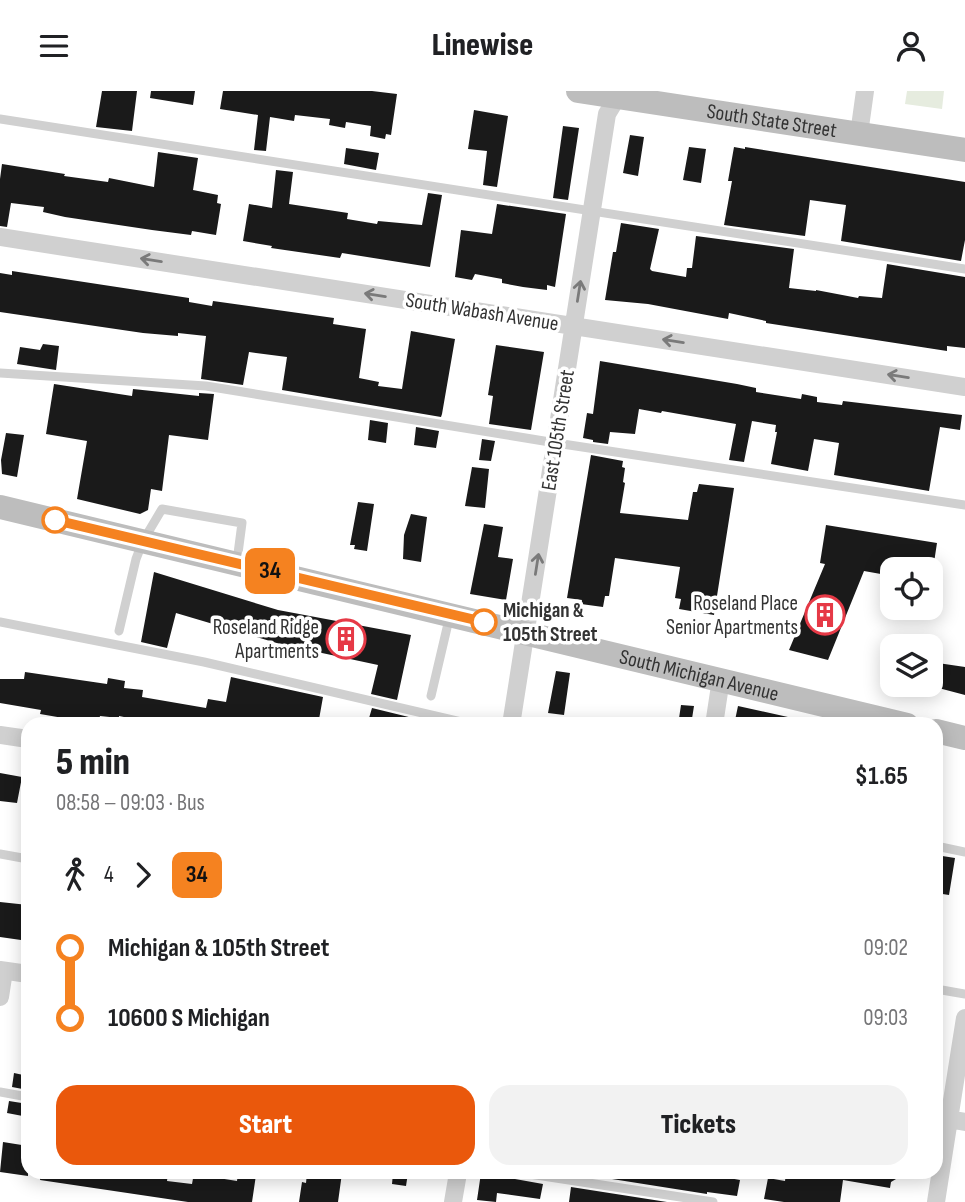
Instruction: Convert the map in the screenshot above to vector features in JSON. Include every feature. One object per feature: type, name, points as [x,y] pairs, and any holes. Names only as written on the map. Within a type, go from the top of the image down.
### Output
[{"type":"main road","name":"South State Street","points":[[578,91],[619,94],[965,150]]},
{"type":"main road","name":"South Michigan Avenue","points":[[0,507],[526,631],[875,717]]},
{"type":"main road","points":[[943,733],[965,739]]},
{"type":"street","points":[[859,134],[865,91]]},
{"type":"street","name":"East 105th Street","points":[[512,717],[607,114],[619,94]]},
{"type":"street","name":"South Wabash Avenue","points":[[0,236],[965,387]]},
{"type":"street","points":[[715,717],[721,679]]},
{"type":"street","points":[[0,735],[21,738]]},
{"type":"street","points":[[0,997],[2,971],[21,973]]},
{"type":"street","points":[[943,1161],[965,1018]]},
{"type":"street","points":[[453,1202],[457,1179]]},
{"type":"street","points":[[936,1202],[940,1179]]},
{"type":"lane","points":[[0,119],[965,269]]},
{"type":"lane","points":[[0,373],[206,386],[965,505]]},
{"type":"lane","points":[[119,631],[136,559],[162,509],[242,523],[237,563]]},
{"type":"lane","points":[[431,696],[450,613]]},
{"type":"lane","points":[[0,622],[204,661],[440,717]]},
{"type":"lane","points":[[943,847],[965,852]]},
{"type":"lane","points":[[0,854],[21,858]]},
{"type":"lane","points":[[943,990],[965,994]]},
{"type":"lane","points":[[0,1092],[21,1096]]},
{"type":"lane","points":[[562,1179],[712,1202]]},
{"type":"shaded area","points":[[907,91],[944,91],[942,109],[905,104]]},
{"type":"building","points":[[102,91],[137,91],[132,131],[96,127]]},
{"type":"building","points":[[151,91],[195,91],[193,105],[150,98]]},
{"type":"building","points":[[223,91],[372,91],[397,94],[391,135],[386,134],[385,139],[370,136],[371,126],[346,122],[345,128],[329,125],[330,119],[295,115],[294,121],[270,117],[266,151],[254,150],[258,115],[220,109]]},
{"type":"building","points":[[474,110],[508,116],[497,187],[483,185],[487,151],[468,149]]},
{"type":"building","points":[[563,126],[579,128],[568,200],[553,198]]},
{"type":"building","points":[[630,135],[644,137],[638,176],[623,173]]},
{"type":"building","points":[[689,147],[706,149],[701,183],[683,180]]},
{"type":"building","points":[[734,147],[965,182],[965,240],[961,261],[841,241],[846,205],[810,200],[805,236],[724,225],[732,181],[728,181]]},
{"type":"building","points":[[346,148],[379,153],[376,170],[344,164]]},
{"type":"building","points":[[158,152],[198,158],[193,190],[218,195],[217,203],[221,204],[216,235],[192,231],[191,235],[65,217],[43,212],[44,207],[11,203],[7,227],[0,226],[2,164],[65,174],[64,176],[108,182],[109,178],[154,187]]},
{"type":"building","points":[[276,170],[293,172],[289,204],[348,213],[347,219],[377,224],[378,221],[422,225],[428,193],[442,195],[430,267],[342,253],[340,258],[243,241],[249,204],[272,208]]},
{"type":"building","points":[[497,204],[566,214],[555,287],[547,285],[547,290],[523,287],[502,283],[502,279],[475,274],[472,280],[455,277],[461,230],[492,234]]},
{"type":"building","points":[[621,223],[659,229],[650,269],[686,277],[687,268],[692,268],[696,236],[794,249],[789,288],[858,298],[882,298],[887,264],[965,277],[965,348],[947,346],[947,351],[766,323],[729,313],[728,319],[648,304],[605,300]]},
{"type":"building","points":[[12,271],[189,298],[189,302],[212,306],[213,301],[334,318],[333,324],[366,329],[359,378],[379,382],[378,386],[402,389],[411,331],[455,339],[441,417],[282,390],[287,357],[249,352],[243,385],[201,379],[206,336],[143,333],[0,312],[0,273],[12,275]]},
{"type":"building","points":[[43,344],[59,346],[56,370],[17,364],[20,347],[40,350]]},
{"type":"building","points":[[496,345],[544,352],[531,430],[489,424],[493,396],[488,395]]},
{"type":"building","points":[[600,361],[737,384],[756,388],[756,392],[801,399],[802,394],[817,397],[817,402],[842,405],[843,401],[962,415],[960,430],[940,427],[929,491],[834,475],[839,443],[814,439],[808,471],[771,464],[776,425],[752,421],[744,462],[729,460],[736,424],[662,411],[639,409],[635,434],[610,432],[608,444],[593,442],[583,438],[587,413],[593,414]]},
{"type":"building","points":[[54,384],[132,396],[133,389],[199,396],[199,393],[214,394],[208,440],[169,435],[162,491],[151,489],[148,510],[140,514],[77,499],[87,441],[46,434]]},
{"type":"building","points":[[370,420],[388,423],[386,443],[368,440]]},
{"type":"building","points":[[416,427],[439,431],[436,448],[414,445]]},
{"type":"building","points":[[6,433],[24,435],[17,477],[2,474],[1,460]]},
{"type":"building","points":[[482,439],[495,441],[491,461],[479,460]]},
{"type":"building","points":[[591,455],[623,461],[625,483],[620,513],[688,520],[693,492],[697,492],[699,484],[734,488],[714,615],[679,609],[681,599],[675,598],[680,567],[615,558],[609,596],[605,596],[603,607],[581,604],[582,600],[567,598]]},
{"type":"building","points":[[472,467],[489,469],[485,508],[465,506]]},
{"type":"building","points":[[358,502],[374,504],[367,551],[354,549],[355,545],[350,545]]},
{"type":"building","points":[[411,514],[427,517],[421,562],[403,559],[404,535]]},
{"type":"building","points":[[484,524],[503,527],[498,557],[513,559],[506,600],[470,594]]},
{"type":"building","name":"Roseland Place Senior Apartments","points":[[826,525],[937,543],[935,557],[880,557],[880,574],[864,571],[828,660],[789,650],[825,564],[820,563]]},
{"type":"building","points":[[154,572],[278,610],[411,635],[397,700],[371,694],[378,665],[280,644],[176,613],[167,648],[141,642]]},
{"type":"building","points":[[943,664],[965,667],[965,695],[943,689]]},
{"type":"building","points":[[556,671],[570,673],[564,715],[548,713]]},
{"type":"building","points":[[25,672],[107,684],[108,678],[125,681],[124,688],[143,690],[142,697],[206,708],[208,699],[226,702],[231,677],[323,697],[319,717],[57,717],[40,714],[41,710],[0,703],[0,679],[24,679]]},
{"type":"building","points":[[681,705],[694,706],[692,717],[679,717]]},
{"type":"building","points":[[738,706],[788,717],[736,717]]},
{"type":"building","points":[[372,708],[409,717],[369,717]]},
{"type":"building","points":[[0,773],[21,777],[17,803],[0,801]]},
{"type":"building","points":[[943,856],[955,858],[949,895],[943,894]]},
{"type":"building","points":[[0,902],[21,904],[21,940],[0,937]]},
{"type":"building","points":[[14,1073],[21,1074],[21,1089],[12,1087]]},
{"type":"building","points":[[9,1101],[21,1103],[21,1116],[7,1113]]},
{"type":"building","points":[[3,1142],[21,1145],[21,1175],[0,1172]]},
{"type":"building","points":[[167,1179],[192,1184],[193,1179],[255,1179],[252,1202],[188,1202],[40,1180]]},
{"type":"building","points":[[306,1179],[341,1179],[338,1202],[299,1202],[302,1182],[306,1183]]},
{"type":"building","points":[[392,1179],[407,1179],[406,1186],[392,1184]]},
{"type":"building","points":[[480,1179],[515,1179],[543,1184],[540,1199],[497,1193],[496,1202],[477,1200]]},
{"type":"building","points":[[612,1179],[740,1180],[737,1196]]},
{"type":"building","points":[[768,1179],[896,1179],[891,1182],[890,1188],[843,1180],[840,1202],[784,1202],[764,1199]]},
{"type":"building","points":[[571,1187],[667,1202],[569,1202]]},
{"type":"bus line","name":"34","points":[[55,520],[484,622]]},
{"type":"place","name":"Roseland Place Senior Apartments","points":[[825,615]]},
{"type":"place","name":"Michigan & 105th Street","points":[[484,622]]},
{"type":"place","name":"Roseland Ridge Apartments","points":[[346,639]]}]
